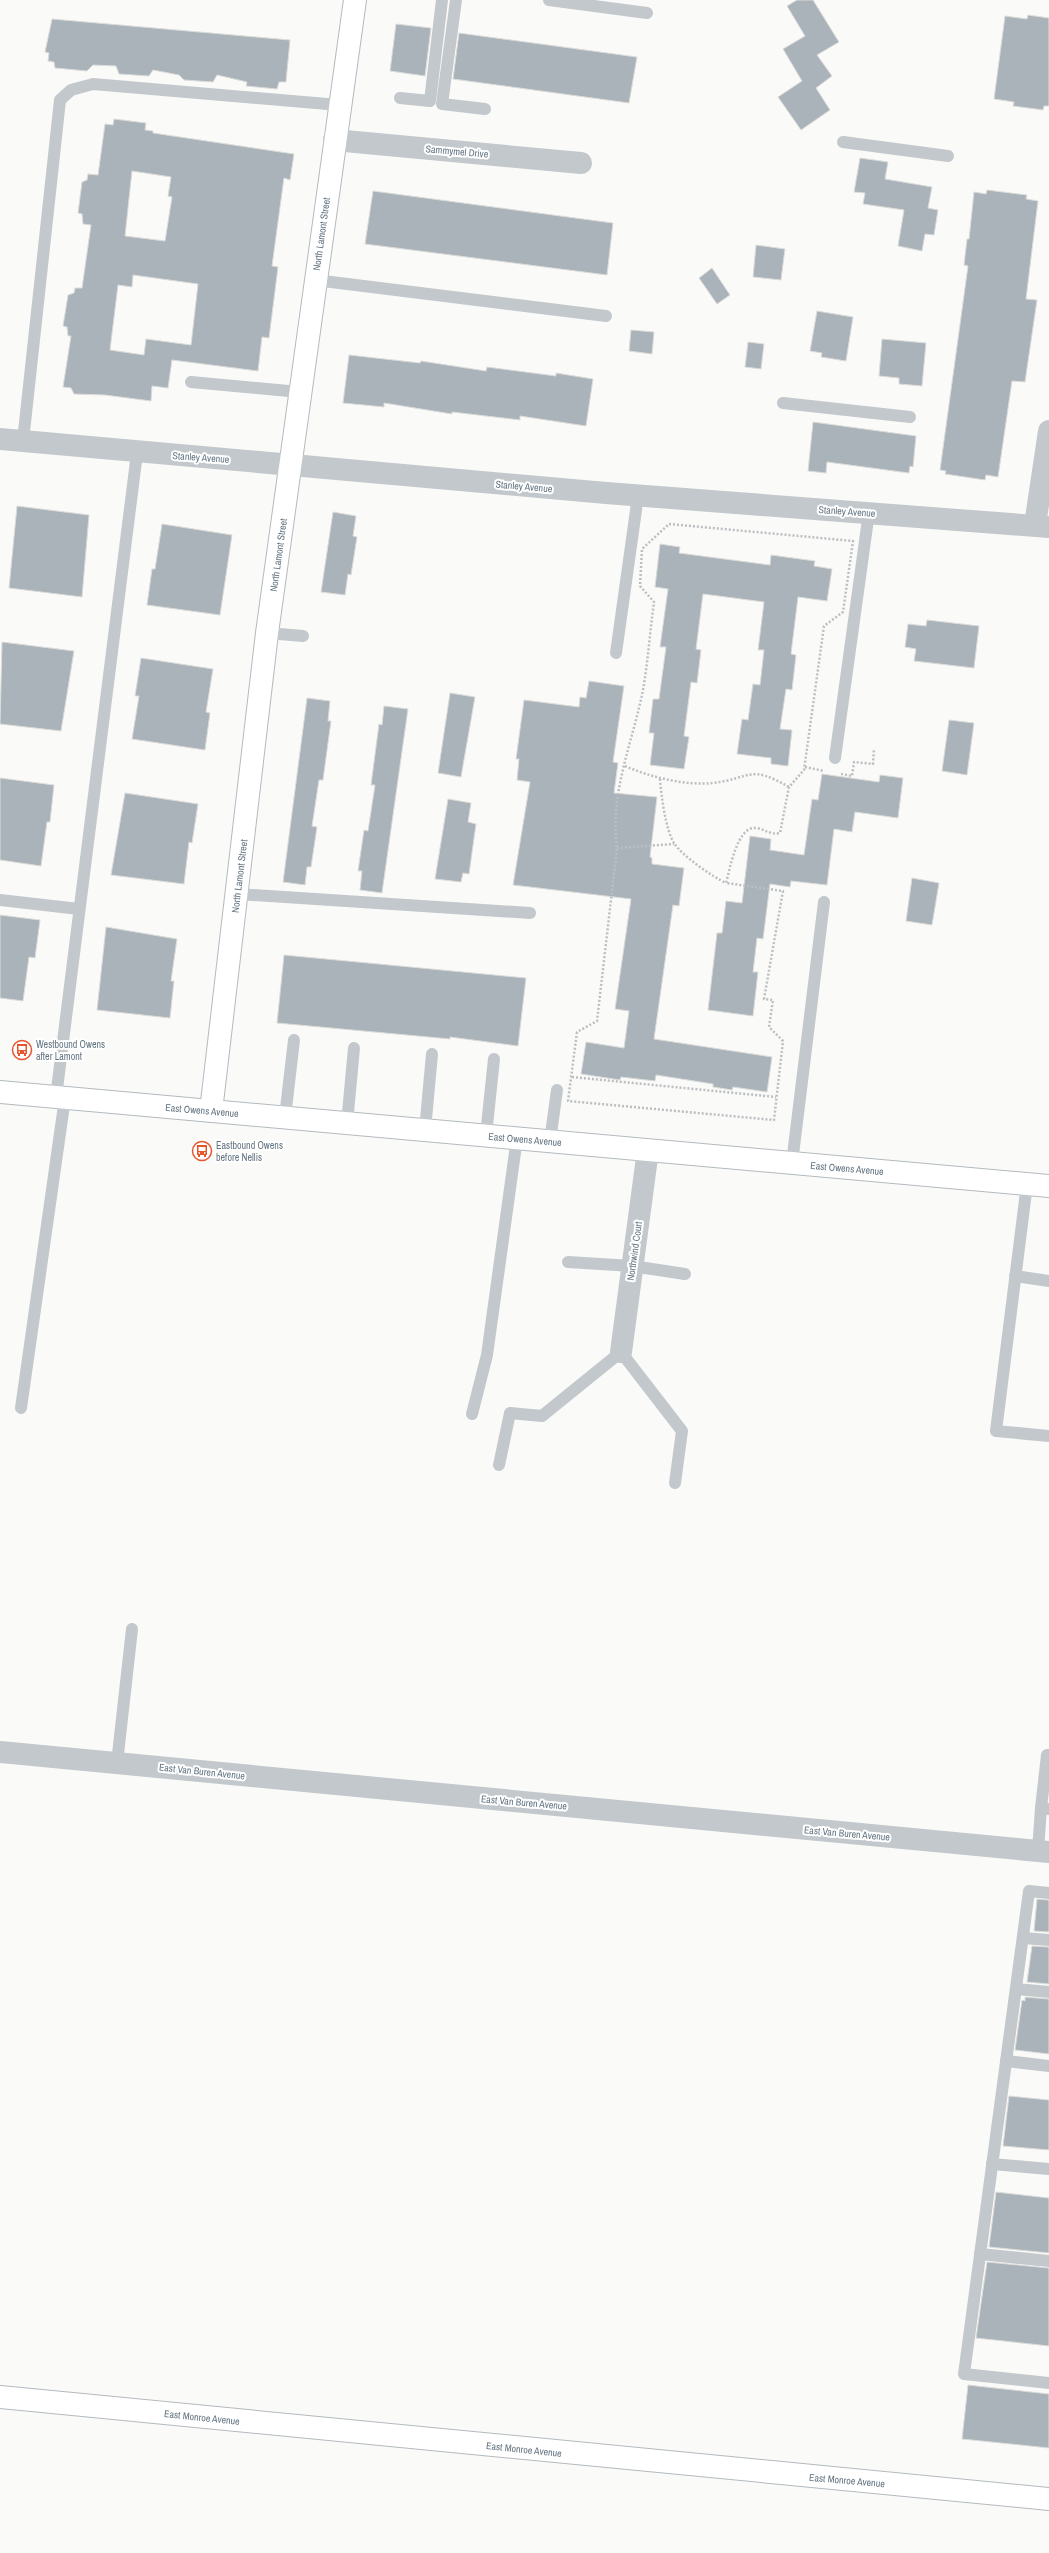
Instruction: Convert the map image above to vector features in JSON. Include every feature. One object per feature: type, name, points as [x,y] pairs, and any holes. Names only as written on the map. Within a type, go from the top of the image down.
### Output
[{"type":"street","name":"North Lamont Street","points":[[211,1111],[267,633],[334,140],[355,0]]},
{"type":"street","name":"Sammymel Drive","points":[[334,140],[581,163]]},
{"type":"street","points":[[1042,526],[1049,431]]},
{"type":"street","name":"Stanley Avenue","points":[[0,439],[137,453],[290,464],[638,496],[1042,526]]},
{"type":"street","name":"East Owens Avenue","points":[[0,1092],[1049,1186]]},
{"type":"street","name":"Northwind Court","points":[[621,1352],[648,1150]]},
{"type":"street","name":"East Van Buren Avenue","points":[[0,1752],[1043,1852]]},
{"type":"street","name":"East Monroe Avenue","points":[[0,2397],[1049,2499]]},
{"type":"lane","points":[[400,98],[430,101],[442,0]]},
{"type":"lane","points":[[456,0],[442,104],[485,109]]},
{"type":"lane","points":[[549,0],[647,13]]},
{"type":"lane","points":[[23,441],[60,100],[71,90],[93,84],[339,106]]},
{"type":"lane","points":[[843,142],[948,156]]},
{"type":"lane","points":[[315,280],[606,316]]},
{"type":"lane","points":[[191,382],[299,392]]},
{"type":"lane","points":[[783,403],[910,417]]},
{"type":"lane","points":[[21,1408],[61,1097],[80,910],[137,453]]},
{"type":"lane","points":[[616,653],[638,496]]},
{"type":"lane","points":[[835,758],[869,512]]},
{"type":"lane","points":[[267,633],[303,636]]},
{"type":"lane","points":[[237,894],[530,913]]},
{"type":"lane","points":[[0,900],[80,910]]},
{"type":"lane","points":[[792,1163],[824,902]]},
{"type":"lane","points":[[285,1118],[294,1040]]},
{"type":"lane","points":[[347,1123],[354,1048]]},
{"type":"lane","points":[[425,1130],[432,1054]]},
{"type":"lane","points":[[486,1135],[494,1059]]},
{"type":"lane","points":[[550,1141],[557,1090]]},
{"type":"lane","points":[[472,1414],[487,1355],[517,1138]]},
{"type":"lane","points":[[1027,1184],[996,1431],[1049,1436]]},
{"type":"lane","points":[[568,1262],[632,1266],[685,1274]]},
{"type":"lane","points":[[1015,1276],[1049,1281]]},
{"type":"lane","points":[[499,1465],[510,1413],[542,1416],[621,1352],[682,1432],[675,1483]]},
{"type":"lane","points":[[117,1763],[132,1629]]},
{"type":"lane","points":[[1043,1852],[1047,1755],[1049,1755]]},
{"type":"lane","points":[[1049,1893],[1029,1891],[964,2374],[1049,2383]]},
{"type":"lane","points":[[1023,1938],[1049,1940]]},
{"type":"lane","points":[[1016,1989],[1049,1992]]},
{"type":"lane","points":[[1006,2061],[1049,2066]]},
{"type":"lane","points":[[992,2164],[1049,2169]]},
{"type":"lane","points":[[980,2254],[1049,2261]]},
{"type":"path","points":[[660,780],[661,797],[674,844],[717,879],[726,883],[783,891],[764,999],[773,1000],[769,1027],[783,1041],[774,1120],[568,1101],[577,1032],[597,1021],[617,848],[615,831],[616,808],[643,689],[654,602],[640,586],[642,550],[670,524],[853,541],[843,612],[824,626],[804,770],[789,787],[780,833],[772,835],[755,828],[746,831],[738,842],[726,883]]},
{"type":"path","points":[[839,773],[852,776],[854,762],[873,764],[874,749]]},
{"type":"path","points":[[625,766],[660,780],[712,783],[753,773],[771,776],[789,787]]},
{"type":"path","points":[[617,848],[674,844]]},
{"type":"path","points":[[572,1077],[776,1097]]},
{"type":"building","points":[[797,0],[813,0],[839,42],[817,55],[832,76],[816,88],[830,110],[801,130],[778,97],[802,81],[783,49],[805,36],[787,6]]},
{"type":"building","points":[[1028,15],[1049,18],[1049,106],[1044,106],[1043,110],[1013,106],[1014,102],[994,99],[1005,16],[1027,19]]},
{"type":"building","points":[[52,19],[290,40],[286,82],[279,82],[277,89],[246,86],[247,82],[217,75],[213,82],[184,80],[179,75],[153,70],[149,76],[119,74],[116,66],[93,65],[87,71],[55,68],[54,62],[48,61],[49,53],[45,52]]},
{"type":"building","points":[[396,24],[431,28],[425,76],[390,71]]},
{"type":"building","points":[[459,33],[637,57],[629,103],[453,79]]},
{"type":"building","points":[[114,119],[146,123],[145,130],[153,131],[153,133],[294,154],[290,180],[284,178],[272,266],[278,267],[269,338],[262,337],[258,371],[172,360],[168,388],[152,386],[151,401],[105,395],[74,394],[71,388],[63,387],[71,336],[68,336],[67,327],[63,326],[68,295],[74,293],[75,288],[82,288],[91,225],[83,224],[82,214],[78,213],[82,182],[87,180],[88,174],[98,175],[105,124],[113,125]],"holes":[[[132,171],[171,177],[168,196],[172,197],[165,241],[125,236]],[[133,275],[198,284],[191,345],[146,339],[144,355],[110,350],[118,285],[132,287]]]},
{"type":"building","points":[[860,158],[888,162],[885,179],[932,187],[928,208],[938,210],[934,235],[925,234],[922,251],[898,246],[904,210],[863,204],[865,193],[854,192]]},
{"type":"building","points":[[987,190],[1027,195],[1026,199],[1038,201],[1026,299],[1037,300],[1025,382],[1012,381],[998,477],[986,475],[985,480],[945,474],[946,471],[940,470],[968,266],[964,265],[967,239],[969,239],[974,192],[986,194]]},
{"type":"building","points":[[373,191],[613,223],[607,275],[365,244]]},
{"type":"building","points":[[756,245],[785,249],[781,280],[753,277]]},
{"type":"building","points":[[712,268],[730,295],[717,304],[699,278]]},
{"type":"building","points":[[817,311],[853,317],[846,361],[821,357],[822,353],[810,351]]},
{"type":"building","points":[[631,330],[654,332],[652,354],[629,351]]},
{"type":"building","points":[[882,339],[926,343],[922,386],[899,384],[899,378],[879,376]]},
{"type":"building","points":[[748,342],[764,344],[761,369],[745,367]]},
{"type":"building","points":[[349,355],[420,363],[421,361],[486,371],[487,367],[556,376],[556,373],[593,379],[586,426],[520,416],[520,420],[452,412],[452,414],[384,403],[384,407],[343,403]]},
{"type":"building","points":[[813,422],[916,436],[913,467],[910,466],[909,473],[827,462],[826,473],[808,471]]},
{"type":"building","points":[[17,506],[89,515],[82,597],[9,588]]},
{"type":"building","points":[[333,512],[356,516],[353,536],[357,537],[351,575],[348,574],[345,595],[321,592]]},
{"type":"building","points":[[162,524],[232,535],[220,615],[147,605],[152,569],[155,569]]},
{"type":"building","points":[[660,544],[680,547],[679,553],[770,565],[771,555],[815,561],[814,566],[832,569],[827,601],[798,597],[791,654],[796,655],[792,690],[786,689],[780,729],[792,730],[788,766],[771,764],[771,758],[737,754],[742,719],[748,720],[753,684],[760,685],[764,650],[758,650],[764,602],[703,594],[696,649],[701,650],[697,683],[691,682],[684,736],[689,737],[684,769],[650,765],[654,733],[649,733],[653,699],[659,699],[666,647],[660,647],[668,589],[655,587]]},
{"type":"building","points":[[927,620],[979,626],[974,668],[914,661],[916,649],[905,647],[908,624],[926,626]]},
{"type":"building","points":[[2,642],[74,651],[61,731],[0,724]]},
{"type":"building","points":[[141,658],[213,669],[206,712],[210,713],[205,750],[132,739],[139,696],[135,696]]},
{"type":"building","points":[[589,681],[624,686],[613,762],[618,763],[614,793],[657,797],[650,857],[652,858],[652,864],[684,868],[679,906],[673,905],[654,1039],[772,1057],[767,1092],[733,1087],[732,1090],[713,1087],[713,1084],[656,1075],[655,1081],[621,1077],[620,1080],[581,1074],[586,1042],[624,1048],[629,1011],[615,1009],[631,899],[513,885],[530,782],[517,780],[519,759],[516,759],[524,700],[579,707],[580,697],[586,698]]},
{"type":"building","points":[[450,693],[475,697],[461,777],[438,773]]},
{"type":"building","points":[[307,698],[330,701],[328,721],[331,721],[323,780],[319,780],[312,826],[317,827],[311,867],[307,867],[305,885],[283,882]]},
{"type":"building","points":[[384,706],[408,709],[382,893],[360,890],[362,871],[358,871],[364,830],[368,831],[375,785],[371,785],[379,724],[382,725]]},
{"type":"building","points":[[949,720],[974,723],[967,775],[942,771]]},
{"type":"building","points":[[822,774],[879,782],[880,775],[903,778],[898,818],[855,812],[852,832],[834,829],[827,885],[791,881],[790,887],[770,884],[763,939],[757,938],[753,972],[758,972],[753,1016],[708,1010],[717,933],[722,933],[726,901],[742,903],[750,836],[771,839],[770,850],[804,855],[812,799],[818,800]]},
{"type":"building","points":[[0,778],[54,785],[50,822],[47,822],[41,866],[0,860]]},
{"type":"building","points":[[125,793],[198,804],[192,843],[189,842],[184,884],[111,875]]},
{"type":"building","points":[[448,799],[471,803],[468,822],[476,824],[469,874],[463,873],[461,882],[435,879]]},
{"type":"building","points":[[912,878],[939,883],[932,925],[906,921]]},
{"type":"building","points":[[0,915],[40,920],[35,958],[29,957],[23,1001],[0,998]]},
{"type":"building","points":[[106,927],[177,939],[171,981],[174,981],[170,1018],[97,1010]]},
{"type":"building","points":[[284,955],[526,978],[518,1046],[450,1037],[450,1039],[277,1023]]},
{"type":"building","points":[[1037,1899],[1049,1900],[1049,1932],[1034,1931]]},
{"type":"building","points":[[1032,1946],[1049,1947],[1049,1984],[1027,1982]]},
{"type":"building","points":[[1025,1997],[1049,1999],[1049,2054],[1015,2050],[1022,2000],[1025,2001]]},
{"type":"building","points":[[1009,2096],[1049,2100],[1049,2150],[1003,2146]]},
{"type":"building","points":[[996,2192],[1049,2198],[1049,2253],[989,2247]]},
{"type":"building","points":[[987,2262],[1049,2268],[1049,2346],[976,2338]]},
{"type":"building","points":[[968,2385],[1049,2394],[1049,2448],[962,2439]]},
{"type":"place","name":"Westbound Owens after Lamont","points":[[22,1050]]},
{"type":"place","name":"Eastbound Owens before Nellis","points":[[202,1151]]}]
